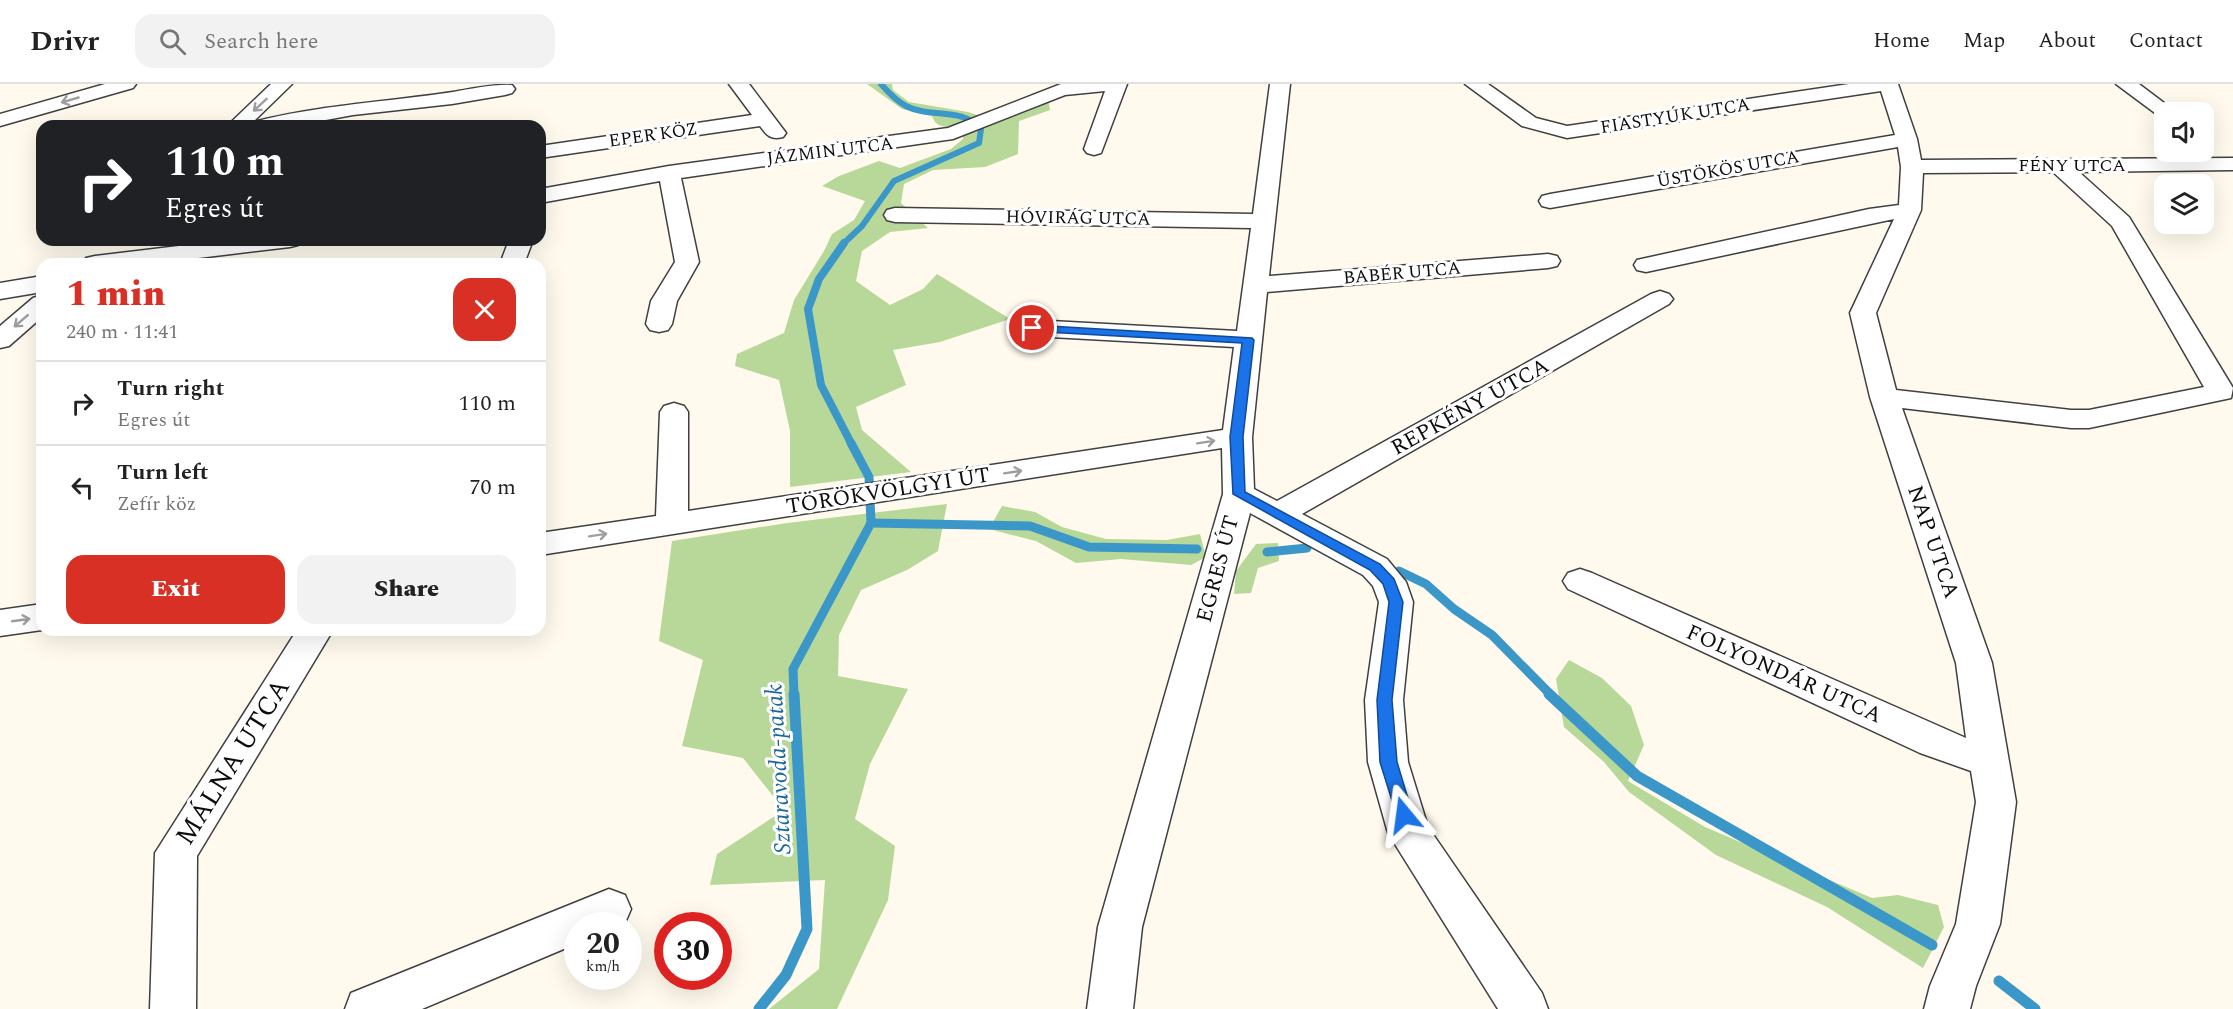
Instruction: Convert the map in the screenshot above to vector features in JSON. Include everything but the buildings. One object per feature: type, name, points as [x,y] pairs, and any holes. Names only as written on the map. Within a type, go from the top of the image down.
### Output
[{"type":"street","points":[[0,120],[126,84]]},
{"type":"street","points":[[243,120],[282,84]]},
{"type":"street","points":[[739,84],[767,119],[791,156]]},
{"type":"street","points":[[1094,150],[1115,84]]},
{"type":"street","name":"JÁZMIN UTCA","points":[[546,195],[669,173],[953,133],[1061,90],[1115,84]]},
{"type":"street","name":"EGRES ÚT","points":[[1110,1009],[1120,927],[1239,494],[1237,437],[1280,84]]},
{"type":"street","name":"FIASTYÚK UTCA","points":[[1475,84],[1529,122],[1567,132],[1888,84]]},
{"type":"street","name":"NAP UTCA","points":[[1888,84],[1910,153],[1910,210],[1863,313],[1884,396],[1974,663],[1996,802],[1978,924],[1953,986],[1947,1009]]},
{"type":"street","points":[[2126,84],[2154,104]]},
{"type":"street","points":[[293,120],[353,109],[452,98],[505,89]]},
{"type":"street","name":"EPER KÖZ","points":[[546,151],[767,119]]},
{"type":"street","points":[[2214,147],[2233,159]]},
{"type":"street","name":"FÉNY UTCA","points":[[1910,153],[2057,164],[2233,164]]},
{"type":"street","name":"ÜSTÖKÖS UTCA","points":[[1550,201],[1910,153]]},
{"type":"street","points":[[1884,396],[2071,419],[2089,418],[2221,392],[2121,222],[2057,164]]},
{"type":"street","points":[[659,324],[664,301],[687,262],[669,173]]},
{"type":"street","points":[[1646,265],[1869,216],[1910,210]]},
{"type":"street","name":"HÓVIRÁG UTCA","points":[[895,215],[1262,220]]},
{"type":"street","points":[[100,258],[113,246]]},
{"type":"street","points":[[143,258],[241,246]]},
{"type":"street","name":"BABÉR UTCA","points":[[1255,285],[1548,261]]},
{"type":"street","points":[[0,291],[36,285]]},
{"type":"street","name":"REPKÉNY UTCA","points":[[1279,514],[1660,299]]},
{"type":"street","points":[[0,340],[36,308]]},
{"type":"street","points":[[1032,328],[1248,340]]},
{"type":"street","points":[[672,524],[674,411]]},
{"type":"street","name":"TÖRÖKVÖLGYI ÚT","points":[[546,543],[1237,437]]},
{"type":"street","points":[[1239,494],[1375,567],[1389,582],[1396,602],[1384,700],[1388,762],[1409,833],[1525,1009]]},
{"type":"street","name":"FOLYONDÁR UTCA","points":[[1580,581],[1934,742],[1990,762]]},
{"type":"street","points":[[0,623],[36,618]]},
{"type":"street","name":"MÁLNA UTCA","points":[[173,1009],[176,853],[311,636]]},
{"type":"street","points":[[368,1009],[609,909]]},
{"type":"green space","points":[[867,84],[892,84],[893,90],[909,102],[984,117],[955,126],[941,126],[932,116],[902,109]]},
{"type":"green space","points":[[1048,99],[1050,110],[1019,121],[1018,154],[985,167],[933,170],[904,184],[901,203],[928,228],[890,232],[862,251],[856,281],[890,305],[923,289],[937,274],[1010,319],[940,342],[893,350],[906,385],[856,407],[862,430],[911,472],[790,487],[790,431],[779,380],[735,366],[737,354],[784,333],[794,300],[832,234],[854,220],[865,201],[822,186],[839,176],[879,161],[900,168],[951,149],[963,139],[963,134]]},
{"type":"green space","points":[[947,504],[938,551],[907,570],[861,590],[839,635],[838,676],[908,689],[870,764],[855,819],[895,846],[888,900],[837,1009],[769,1009],[819,969],[825,880],[710,885],[717,854],[784,810],[743,758],[682,746],[703,660],[659,641],[672,541],[787,523]]},
{"type":"green space","points":[[1002,506],[1035,512],[1062,527],[1106,539],[1167,540],[1200,534],[1206,557],[1191,565],[1121,559],[1076,563],[1036,541],[989,529]]},
{"type":"green space","points":[[1278,543],[1279,561],[1258,568],[1251,593],[1234,594],[1236,571],[1256,544]]},
{"type":"green space","points":[[1569,660],[1602,678],[1631,706],[1644,745],[1628,781],[1705,827],[1872,898],[1898,895],[1938,905],[1944,927],[1923,968],[1827,907],[1716,855],[1629,792],[1604,762],[1564,727],[1556,679]]},
{"type":"waterway","name":"Sztaravoda-patak","points":[[844,243],[862,226],[894,181],[979,143],[981,129],[973,122],[955,115],[925,112],[906,106],[881,84]]},
{"type":"waterway","name":"Sztaravoda-patak","points":[[844,243],[819,279],[808,309],[821,385],[852,445]]},
{"type":"waterway","name":"Sztaravoda-patak","points":[[851,443],[869,477],[871,523]]},
{"type":"waterway","name":"Sztaravoda-patak","points":[[794,695],[793,669],[871,523]]},
{"type":"waterway","points":[[871,523],[1030,526],[1089,547],[1197,549]]},
{"type":"waterway","points":[[1267,552],[1307,548]]},
{"type":"waterway","points":[[1399,571],[1426,584],[1454,609],[1492,635],[1551,695]]},
{"type":"waterway","name":"Sztaravoda-patak","points":[[759,1009],[786,975],[807,929],[794,694]]},
{"type":"waterway","points":[[1549,694],[1637,776],[1932,945]]},
{"type":"waterway","points":[[1999,981],[2035,1009]]},
{"type":"route","points":[[1032,328],[1248,340],[1237,437],[1239,494],[1375,567],[1389,582],[1396,602],[1384,700],[1388,762],[1404,815]]}]
